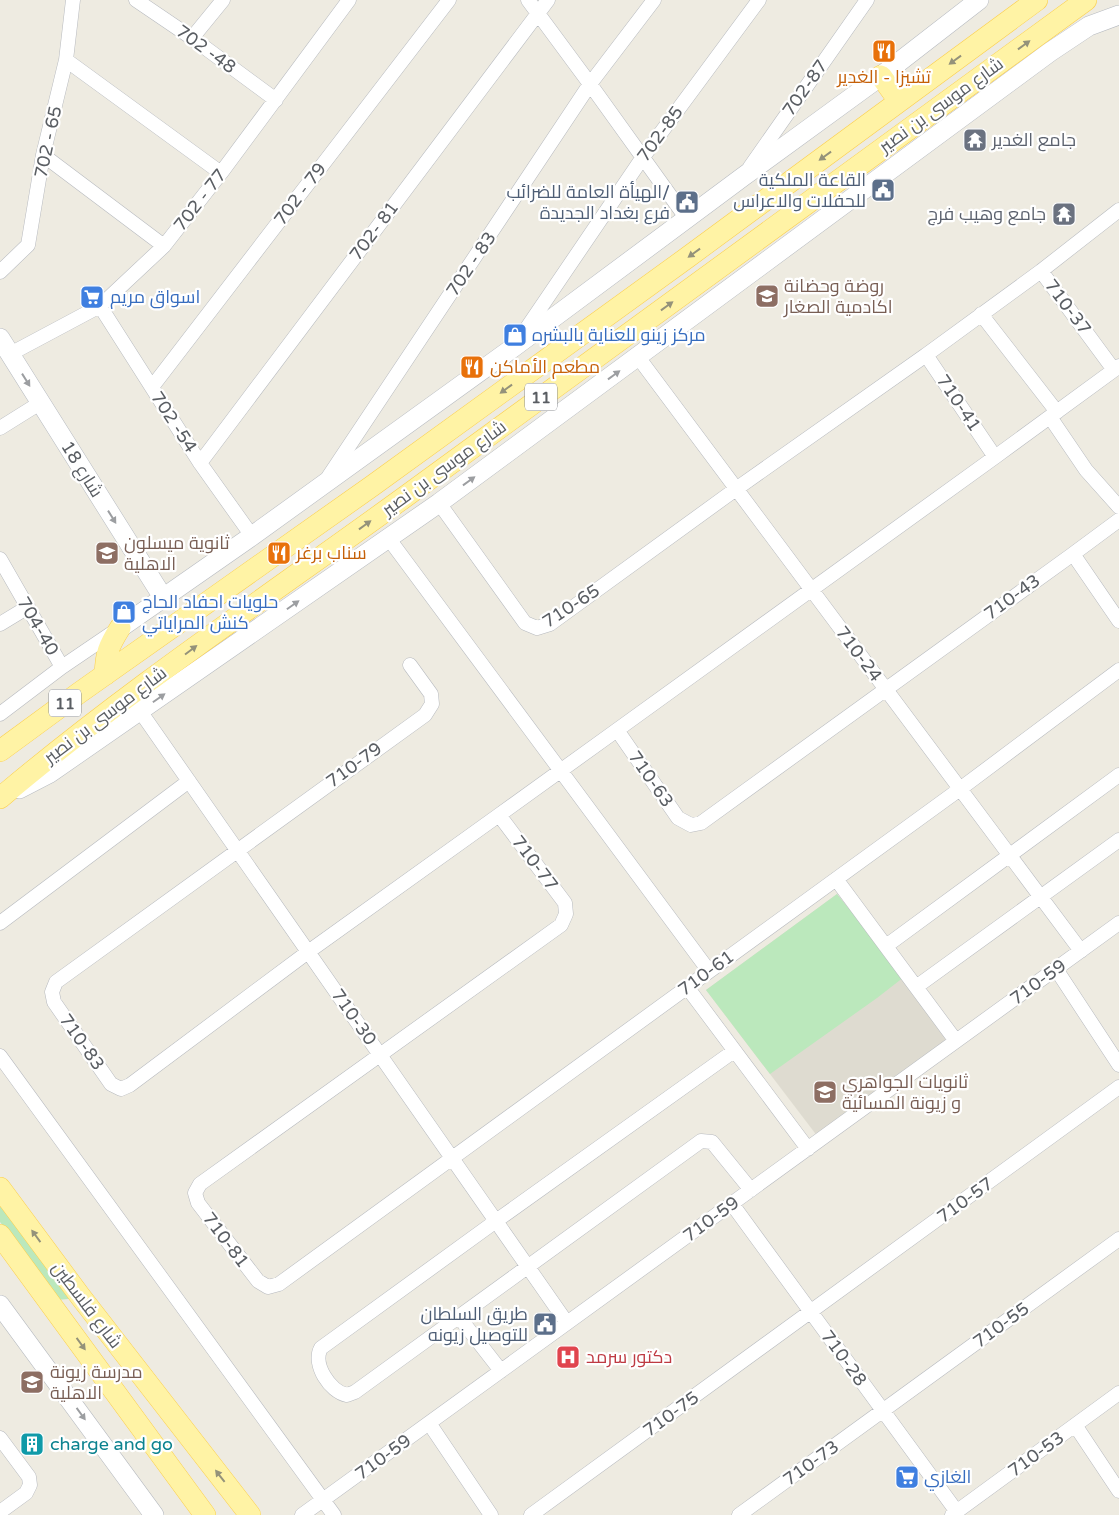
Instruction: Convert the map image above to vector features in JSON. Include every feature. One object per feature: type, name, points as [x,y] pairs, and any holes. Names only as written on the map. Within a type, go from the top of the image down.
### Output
[{"type":"main road","name":"شارع موسى بن نصير","points":[[0,753],[25,732],[372,486],[672,269],[1037,0]]},
{"type":"main road","name":"شارع موسى بن نصير","points":[[0,798],[50,756],[220,629],[403,498],[1086,0]]},
{"type":"main road","points":[[881,76],[900,101]]},
{"type":"main road","points":[[105,675],[108,646],[120,628]]},
{"type":"main road","name":"شارع فلسطين","points":[[0,1188],[80,1296],[250,1515]]},
{"type":"main road","name":"شارع فلسطين","points":[[0,1235],[205,1515]]},
{"type":"main road","points":[[58,1312],[80,1296]]},
{"type":"street","name":"702 - 65","points":[[0,272],[28,245],[44,155],[66,60],[73,0]]},
{"type":"street","name":"702 -48","points":[[136,0],[192,38],[276,100]]},
{"type":"street","points":[[192,38],[223,0]]},
{"type":"street","name":"702 - 77","points":[[10,354],[100,306],[164,246],[276,100],[349,0]]},
{"type":"street","name":"702 - 79","points":[[152,387],[449,0]]},
{"type":"street","points":[[528,0],[643,156],[686,219]]},
{"type":"street","name":"702- 81","points":[[200,462],[548,0]]},
{"type":"street","name":"702 - 83","points":[[326,482],[590,84],[654,0]]},
{"type":"street","name":"702-85","points":[[514,347],[643,156],[759,0]]},
{"type":"street","name":"702-87","points":[[744,176],[867,0]]},
{"type":"street","points":[[0,714],[62,667],[164,599],[514,347],[881,76],[964,8],[979,0]]},
{"type":"street","points":[[0,798],[28,786],[50,773],[389,539],[638,358],[1050,52],[1089,26],[1119,15]]},
{"type":"street","points":[[66,60],[221,173]]},
{"type":"street","points":[[44,155],[164,246]]},
{"type":"street","name":"710-37","points":[[1117,368],[1041,271],[1119,210]]},
{"type":"street","points":[[736,489],[1041,271]]},
{"type":"street","name":"702 -54","points":[[100,306],[200,462],[252,536]]},
{"type":"street","points":[[982,314],[1054,415],[1086,470],[1119,507]]},
{"type":"street","name":"شارع 18","points":[[0,338],[164,599]]},
{"type":"street","name":"710-41","points":[[926,354],[995,458]]},
{"type":"street","name":"710-24","points":[[638,358],[1081,951]]},
{"type":"street","points":[[308,952],[995,458],[1117,368]]},
{"type":"street","points":[[0,428],[40,403]]},
{"type":"street","name":"710-65","points":[[438,504],[525,624],[537,628],[550,624],[736,489]]},
{"type":"street","name":"710-43","points":[[885,689],[1119,520]]},
{"type":"street","points":[[389,539],[709,971]]},
{"type":"street","points":[[1073,554],[1119,621]]},
{"type":"street","name":"704-40","points":[[0,559],[62,667]]},
{"type":"street","points":[[0,624],[28,607]]},
{"type":"street","name":"710-79","points":[[237,850],[425,714],[432,704],[431,694],[410,665]]},
{"type":"street","points":[[960,789],[1119,670]]},
{"type":"street","name":"710-63","points":[[617,730],[678,818],[691,825],[702,823],[885,689]]},
{"type":"street","name":"710-30","points":[[140,711],[567,1323]]},
{"type":"street","points":[[886,946],[1119,775]]},
{"type":"street","points":[[0,923],[189,781]]},
{"type":"street","name":"710-61","points":[[452,1158],[960,789]]},
{"type":"street","name":"710-77","points":[[380,1054],[561,924],[566,914],[565,903],[499,815]]},
{"type":"street","points":[[916,987],[1119,840]]},
{"type":"street","name":"710-83","points":[[237,850],[56,982],[52,992],[54,1002],[111,1084],[121,1089],[130,1085],[308,952]]},
{"type":"street","points":[[836,879],[956,1041]]},
{"type":"street","name":"710-59","points":[[302,1515],[1119,923]]},
{"type":"street","points":[[1056,969],[1119,1065]]},
{"type":"street","points":[[687,987],[808,1149]]},
{"type":"street","points":[[734,1051],[321,1348],[319,1356],[322,1371],[329,1384],[336,1391],[347,1395],[355,1392],[701,1141],[712,1142],[751,1190]]},
{"type":"street","name":"710-81","points":[[380,1054],[200,1184],[195,1193],[198,1203],[258,1281],[268,1287],[279,1284],[452,1158]]},
{"type":"street","points":[[0,1056],[334,1515]]},
{"type":"street","name":"710-57","points":[[811,1312],[1119,1087]]},
{"type":"street","name":"710-28","points":[[732,1204],[883,1411],[954,1513]]},
{"type":"street","name":"710-55","points":[[883,1411],[1119,1239]]},
{"type":"street","points":[[0,1304],[154,1515]]},
{"type":"street","name":"710-75","points":[[531,1515],[811,1312]]},
{"type":"street","points":[[459,1317],[501,1371]]},
{"type":"street","name":"710-53","points":[[954,1513],[1119,1392]]},
{"type":"street","name":"710-73","points":[[739,1515],[883,1411]]},
{"type":"street","points":[[428,1424],[491,1515]]},
{"type":"street","points":[[1075,1425],[1119,1491]]},
{"type":"street","points":[[0,1438],[29,1476],[30,1486],[26,1493],[0,1512]]},
{"type":"shaded area","points":[[837,894],[953,1038],[821,1141],[706,990]]},
{"type":"green space","points":[[837,894],[904,977],[770,1074],[706,990]]},
{"type":"green space","points":[[0,1206],[71,1296],[68,1299],[57,1300],[0,1222]]},
{"type":"place","name":"تشيزا - الغدير","points":[[884,51]]},
{"type":"place","name":"جامع الغدير","points":[[975,140]]},
{"type":"place","name":"القاعة الملكية للحفلات والاعراس","points":[[883,190]]},
{"type":"place","name":"الهيأة العامة للضرائب/ فرع بغداد الجديدة","points":[[687,202]]},
{"type":"place","name":"جامع وهيب فرج","points":[[1064,214]]},
{"type":"place","name":"روضة وحضانة اكادمية الصغار","points":[[767,296]]},
{"type":"place","name":"اسواق مريم","points":[[92,297]]},
{"type":"place","name":"مركز زينو للعناية بالبشره","points":[[515,335]]},
{"type":"place","name":"مطعم الأماكن","points":[[472,367]]},
{"type":"place","name":"ثانوية ميسلون الاهلية","points":[[107,553]]},
{"type":"place","name":"سناب برغر","points":[[279,553]]},
{"type":"place","name":"حلويات احفاد الحاج كنش المراياتي","points":[[124,612]]},
{"type":"place","name":"ثانويات الجواهري و زيونة المسائية","points":[[825,1092]]},
{"type":"place","name":"طريق السلطان للتوصيل زيونه","points":[[545,1324]]},
{"type":"place","name":"دكتور سرمد","points":[[568,1357]]},
{"type":"place","name":"مدرسة زيونة الاهلية","points":[[32,1382]]},
{"type":"place","name":"charge and go","points":[[32,1444]]},
{"type":"place","name":"الغازي","points":[[907,1477]]}]
